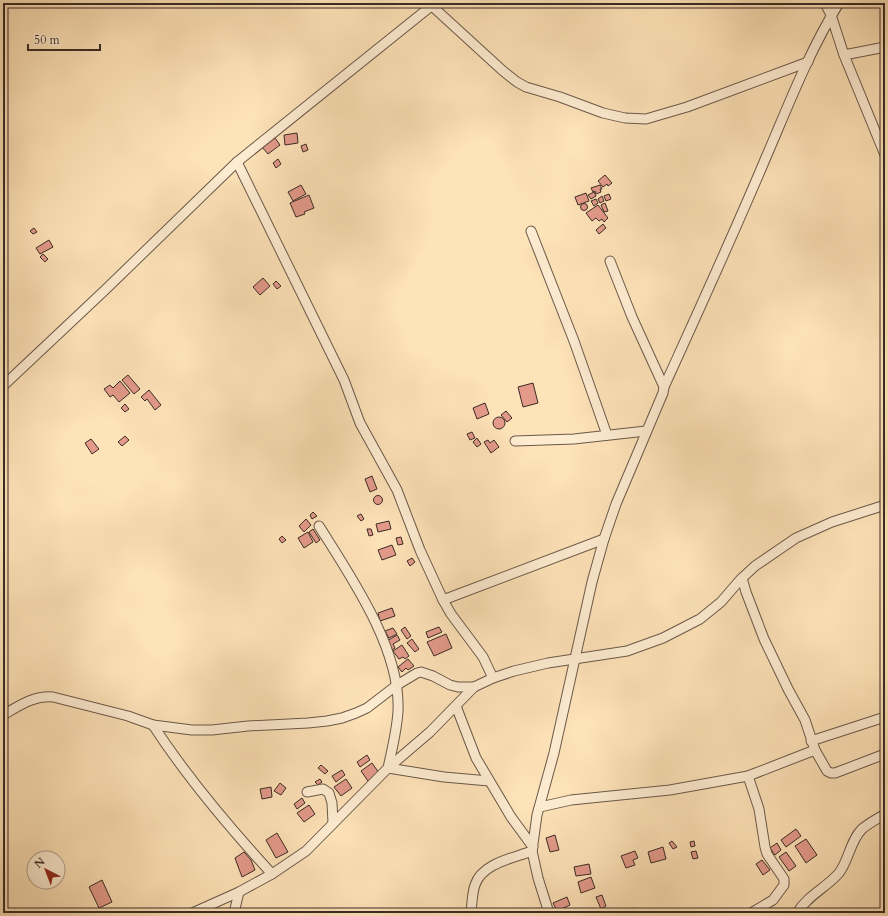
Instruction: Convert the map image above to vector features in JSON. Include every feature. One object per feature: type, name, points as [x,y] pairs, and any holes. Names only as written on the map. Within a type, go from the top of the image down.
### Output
[{"type":"street","points":[[825,3],[831,15],[844,55],[885,155]]},
{"type":"street","points":[[549,913],[538,878],[533,849],[540,807],[592,582],[604,539],[616,504],[663,393],[664,387],[731,239],[808,62],[831,15],[839,3]]},
{"type":"street","points":[[3,386],[237,162],[433,4],[503,71],[517,82],[526,87],[560,97],[603,114],[625,118],[646,119],[687,107],[808,62]]},
{"type":"street","points":[[844,55],[885,47]]},
{"type":"street","points":[[237,162],[344,380],[360,423],[398,490],[420,550],[443,600],[451,614],[483,657],[493,678]]},
{"type":"street","points":[[531,231],[574,341],[608,435]]},
{"type":"street","points":[[610,261],[632,317],[664,387]]},
{"type":"street","points":[[515,440],[574,439],[646,431]]},
{"type":"street","points":[[192,913],[239,892],[272,874],[306,851],[388,768],[430,732],[474,687],[493,678],[548,663],[627,651],[663,638],[700,619],[721,602],[742,578],[755,566],[796,538],[832,522],[885,505]]},
{"type":"street","points":[[319,526],[370,611],[391,659],[397,685],[398,711],[388,768]]},
{"type":"street","points":[[443,600],[604,539]]},
{"type":"street","points":[[742,578],[764,639],[805,720],[811,741],[827,771],[831,773],[850,769],[885,754]]},
{"type":"street","points":[[3,715],[36,698],[44,696],[128,716],[153,725],[192,730],[212,730],[327,721],[356,714],[367,708],[397,685],[421,672],[433,676],[450,685],[458,687],[474,687]]},
{"type":"street","points":[[456,706],[476,758],[515,823],[533,849]]},
{"type":"street","points":[[811,741],[885,717]]},
{"type":"street","points":[[153,725],[196,786],[272,874]]},
{"type":"street","points":[[540,807],[571,800],[670,790],[748,776],[815,750]]},
{"type":"street","points":[[388,768],[444,777],[489,781]]},
{"type":"street","points":[[748,776],[759,809],[765,847],[784,879],[784,885],[772,900],[751,913]]},
{"type":"street","points":[[307,792],[323,789],[329,793],[332,803],[333,823]]},
{"type":"street","points":[[797,913],[809,897],[838,874],[845,864],[861,830],[885,814]]},
{"type":"street","points":[[471,913],[475,884],[483,873],[493,865],[533,849]]},
{"type":"street","points":[[234,913],[239,892]]},
{"type":"building","points":[[297,133],[298,143],[285,145],[284,135]]},
{"type":"building","points":[[275,138],[280,145],[268,154],[262,147]]},
{"type":"building","points":[[306,144],[308,150],[303,152],[301,146]]},
{"type":"building","points":[[278,159],[281,164],[276,168],[273,163]]},
{"type":"building","points":[[605,175],[612,183],[603,187],[598,181]]},
{"type":"building","points":[[301,185],[306,194],[293,201],[288,192]]},
{"type":"building","points":[[600,185],[602,189],[600,189],[601,192],[596,194],[595,191],[593,192],[591,188]]},
{"type":"building","points":[[594,192],[596,196],[591,199],[588,195]]},
{"type":"building","points":[[586,193],[589,201],[578,205],[575,197]]},
{"type":"building","points":[[609,194],[611,199],[606,201],[604,196]]},
{"type":"building","points":[[309,195],[314,208],[304,212],[305,214],[296,217],[290,203]]},
{"type":"building","points":[[602,196],[604,201],[600,203],[598,199]]},
{"type":"building","points":[[596,199],[598,203],[594,206],[591,201]]},
{"type":"building","points":[[584,203],[587,204],[587,210],[584,211],[581,210],[580,207],[581,204]]},
{"type":"building","points":[[605,203],[608,211],[604,212],[601,205]]},
{"type":"building","points":[[598,205],[608,218],[604,222],[602,219],[599,221],[596,218],[592,221],[586,213]]},
{"type":"building","points":[[603,224],[606,228],[599,234],[596,230]]},
{"type":"building","points":[[34,228],[37,232],[33,234],[30,231]]},
{"type":"building","points":[[49,240],[53,247],[40,254],[36,248]]},
{"type":"building","points":[[43,254],[48,259],[45,262],[40,257]]},
{"type":"building","points":[[263,278],[270,286],[260,295],[253,287]]},
{"type":"building","points":[[276,281],[281,286],[277,289],[273,284]]},
{"type":"building","points":[[128,375],[140,389],[134,394],[122,380]]},
{"type":"building","points":[[120,381],[130,393],[119,402],[113,395],[110,397],[104,389],[110,385],[113,388]]},
{"type":"building","points":[[533,383],[538,403],[523,407],[518,387]]},
{"type":"building","points":[[149,390],[161,405],[155,410],[147,399],[145,401],[141,397]]},
{"type":"building","points":[[485,403],[489,414],[477,419],[473,408]]},
{"type":"building","points":[[125,404],[129,409],[125,412],[121,408]]},
{"type":"building","points":[[506,411],[512,418],[507,422],[501,415]]},
{"type":"building","points":[[497,417],[501,417],[505,423],[501,429],[497,429],[493,425],[493,421]]},
{"type":"building","points":[[472,432],[475,438],[470,440],[467,434]]},
{"type":"building","points":[[125,436],[129,440],[122,446],[118,442]]},
{"type":"building","points":[[477,438],[481,444],[477,447],[473,442]]},
{"type":"building","points":[[91,439],[99,449],[92,454],[85,443]]},
{"type":"building","points":[[488,440],[490,443],[494,440],[499,447],[491,453],[484,442]]},
{"type":"building","points":[[372,476],[377,489],[370,492],[365,479]]},
{"type":"building","points":[[376,496],[380,496],[382,500],[380,504],[376,504],[374,502],[374,498]]},
{"type":"building","points":[[313,512],[317,516],[312,519],[310,515]]},
{"type":"building","points":[[361,514],[364,519],[361,521],[357,516]]},
{"type":"building","points":[[306,519],[311,525],[304,532],[299,526]]},
{"type":"building","points":[[389,521],[391,529],[378,532],[376,524]]},
{"type":"building","points":[[313,529],[320,540],[316,543],[309,532]]},
{"type":"building","points":[[367,529],[371,529],[373,535],[369,536]]},
{"type":"building","points":[[308,532],[313,542],[304,548],[298,538]]},
{"type":"building","points":[[282,536],[286,540],[282,543],[279,539]]},
{"type":"building","points":[[401,537],[403,544],[398,545],[396,538]]},
{"type":"building","points":[[392,545],[396,555],[382,560],[378,550]]},
{"type":"building","points":[[412,558],[415,562],[410,566],[407,561]]},
{"type":"building","points":[[392,608],[395,616],[380,621],[378,613]]},
{"type":"building","points":[[405,627],[411,636],[407,639],[401,630]]},
{"type":"building","points":[[439,627],[442,632],[428,638],[426,632]]},
{"type":"building","points":[[393,628],[397,634],[389,638],[385,631]]},
{"type":"building","points":[[446,634],[452,648],[434,656],[427,642]]},
{"type":"building","points":[[397,635],[400,640],[393,644],[395,648],[392,650],[387,641]]},
{"type":"building","points":[[412,639],[419,649],[415,652],[407,643]]},
{"type":"building","points":[[402,645],[409,656],[405,659],[403,657],[399,659],[393,651]]},
{"type":"building","points":[[408,659],[414,666],[408,670],[406,668],[402,672],[398,667]]},
{"type":"building","points":[[367,755],[370,760],[360,767],[357,762]]},
{"type":"building","points":[[372,763],[379,773],[368,781],[361,771]]},
{"type":"building","points":[[321,765],[328,771],[325,774],[318,768]]},
{"type":"building","points":[[342,770],[345,775],[336,782],[332,776]]},
{"type":"building","points":[[320,779],[322,782],[318,785],[315,782]]},
{"type":"building","points":[[346,779],[352,788],[341,796],[334,787]]},
{"type":"building","points":[[280,783],[286,788],[281,795],[274,791]]},
{"type":"building","points":[[271,787],[272,797],[262,799],[260,789]]},
{"type":"building","points":[[302,798],[305,803],[297,809],[294,804]]},
{"type":"building","points":[[309,805],[315,814],[304,822],[297,813]]},
{"type":"building","points":[[796,829],[801,836],[786,847],[781,840]]},
{"type":"building","points":[[277,833],[288,852],[276,858],[266,840]]},
{"type":"building","points":[[555,835],[559,850],[550,852],[546,838]]},
{"type":"building","points":[[806,839],[817,855],[806,863],[795,846]]},
{"type":"building","points":[[672,841],[677,847],[673,849],[669,843]]},
{"type":"building","points":[[694,841],[695,846],[691,847],[690,842]]},
{"type":"building","points":[[777,843],[781,850],[775,855],[770,848]]},
{"type":"building","points":[[663,847],[666,859],[651,863],[648,852]]},
{"type":"building","points":[[635,851],[638,858],[633,860],[635,865],[626,868],[621,856]]},
{"type":"building","points":[[696,851],[698,858],[693,859],[691,852]]},
{"type":"building","points":[[244,852],[251,860],[255,870],[242,877],[235,858]]},
{"type":"building","points":[[786,852],[796,866],[789,871],[779,857]]},
{"type":"building","points":[[762,860],[770,870],[763,875],[756,864]]},
{"type":"building","points":[[589,864],[591,874],[576,876],[574,867]]},
{"type":"building","points":[[591,877],[595,888],[581,893],[578,882]]},
{"type":"building","points":[[102,880],[112,902],[99,908],[89,887]]},
{"type":"building","points":[[602,895],[606,906],[601,909],[596,897]]},
{"type":"building","points":[[567,897],[570,905],[557,911],[553,903]]},
{"type":"building","points":[[635,908],[636,913],[626,913],[625,911]]}]
